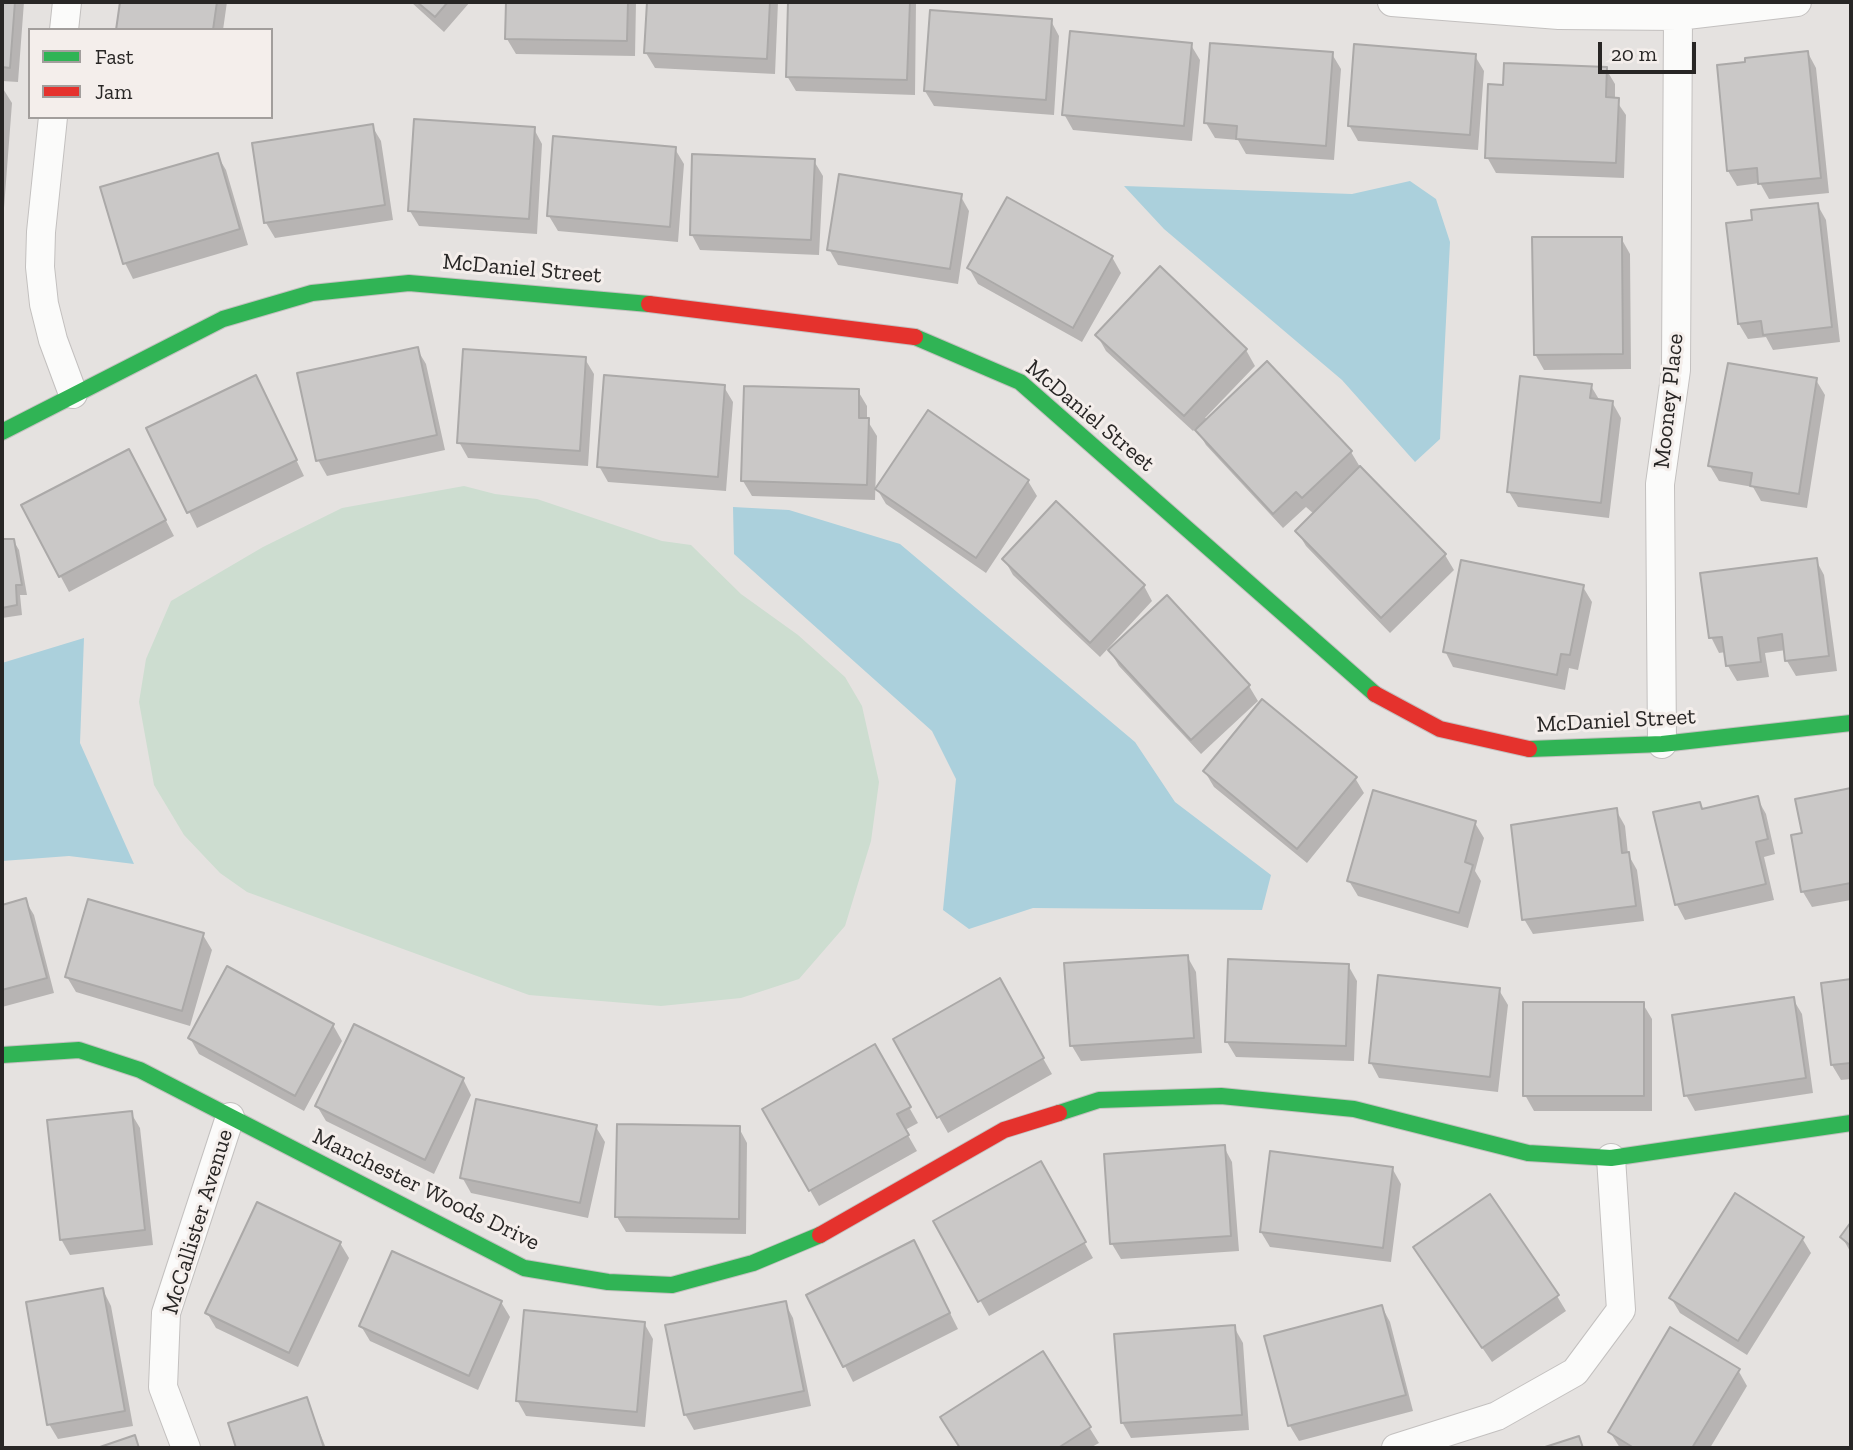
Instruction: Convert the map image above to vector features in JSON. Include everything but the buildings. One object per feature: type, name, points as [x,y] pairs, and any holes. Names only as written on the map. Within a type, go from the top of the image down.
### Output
[{"type":"street","points":[[64,28],[67,2]]},
{"type":"street","points":[[1392,2],[1559,15],[1678,16],[1797,2]]},
{"type":"street","name":"Mooney Place","points":[[1662,744],[1660,484],[1676,370],[1678,16]]},
{"type":"street","points":[[53,119],[40,267],[44,304],[53,340],[73,394]]},
{"type":"street","name":"McDaniel Street","points":[[2,432],[223,318],[312,293],[359,286],[409,283],[475,287],[909,334],[1020,382],[1371,692],[1440,729],[1528,750],[1662,744],[1851,723]]},
{"type":"street","name":"Manchester Woods Drive","points":[[2,1055],[79,1050],[140,1070],[524,1268],[608,1282],[671,1285],[753,1263],[838,1228],[1004,1130],[1100,1100],[1221,1096],[1354,1109],[1528,1153],[1611,1158],[1851,1124]]},
{"type":"street","name":"McCallister Avenue","points":[[186,1448],[163,1387],[166,1313],[230,1118]]},
{"type":"street","points":[[1396,1448],[1497,1416],[1575,1372],[1621,1310],[1611,1158]]},
{"type":"green space","points":[[464,486],[495,494],[537,499],[662,541],[691,545],[741,594],[798,635],[845,677],[862,706],[879,782],[871,841],[845,926],[799,979],[741,998],[661,1006],[529,995],[247,892],[220,873],[184,835],[154,785],[139,702],[146,659],[171,601],[263,547],[342,508]]},
{"type":"water","points":[[1410,181],[1436,199],[1450,242],[1440,439],[1415,462],[1342,380],[1164,229],[1124,186],[1352,194]]},
{"type":"water","points":[[733,507],[789,510],[900,544],[1135,742],[1175,802],[1271,875],[1262,910],[1033,908],[969,929],[943,910],[956,779],[932,731],[734,554]]},
{"type":"water","points":[[84,638],[80,743],[134,864],[69,856],[2,861],[2,663]]},
{"type":"traffic: fast","points":[[2,432],[223,319],[312,293],[409,283],[649,304]]},
{"type":"traffic: fast","points":[[915,337],[1020,382],[1375,694]]},
{"type":"traffic: fast","points":[[1529,749],[1662,744],[1851,723]]},
{"type":"traffic: fast","points":[[2,1055],[79,1050],[140,1070],[524,1268],[608,1282],[672,1285],[753,1263],[820,1235]]},
{"type":"traffic: fast","points":[[1059,1113],[1099,1100],[1221,1096],[1354,1109],[1528,1153],[1611,1158],[1851,1123]]},
{"type":"traffic: jam","points":[[649,304],[915,337]]},
{"type":"traffic: jam","points":[[1375,694],[1440,729],[1529,749]]},
{"type":"traffic: jam","points":[[820,1235],[1004,1130],[1059,1113]]}]
